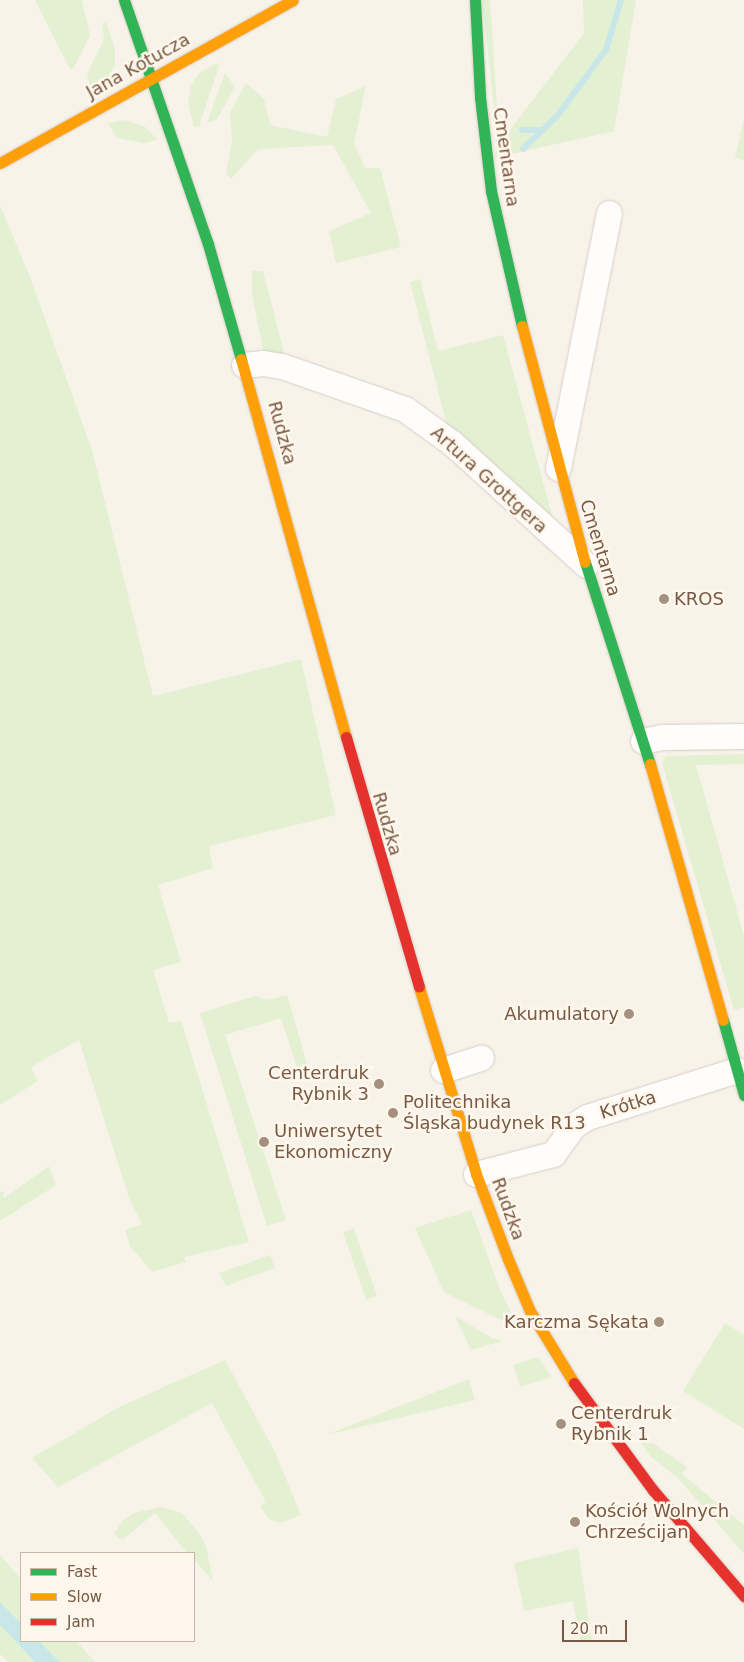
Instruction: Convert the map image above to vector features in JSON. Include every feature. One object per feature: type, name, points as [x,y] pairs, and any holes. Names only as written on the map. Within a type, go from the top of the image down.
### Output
[{"type":"street","name":"Rudzka","points":[[124,0],[208,244],[244,365],[359,788],[476,1174],[517,1283],[551,1349],[653,1490],[744,1596]]},
{"type":"street","name":"Jana Kotucza","points":[[0,163],[293,0]]},
{"type":"street","name":"Cmentarna","points":[[475,0],[484,139],[500,236],[558,468],[586,565],[643,741],[744,1095]]},
{"type":"street","points":[[558,468],[609,214]]},
{"type":"street","name":"Artura Grottgera","points":[[244,365],[263,362],[282,366],[405,409],[452,443],[586,565]]},
{"type":"street","points":[[643,741],[662,737],[744,736]]},
{"type":"street","points":[[443,1070],[481,1058]]},
{"type":"street","name":"Krótka","points":[[476,1174],[553,1154],[573,1126],[587,1118],[736,1070]]},
{"type":"green space","points":[[35,0],[82,0],[90,36],[73,69],[70,69]]},
{"type":"green space","points":[[482,0],[490,0],[497,107],[495,115]]},
{"type":"green space","points":[[583,0],[636,0],[614,131],[494,158],[497,147],[584,33]]},
{"type":"green space","points":[[106,22],[115,49],[115,65],[106,81],[91,92],[87,74],[104,39],[102,24]]},
{"type":"green space","points":[[217,63],[219,66],[199,126],[194,127],[188,102],[191,86],[199,73]]},
{"type":"green space","points":[[225,73],[235,87],[217,119],[207,123]]},
{"type":"green space","points":[[246,83],[264,99],[270,125],[327,137],[336,99],[366,86],[354,143],[365,168],[380,168],[401,247],[336,263],[329,231],[371,213],[333,145],[258,149],[231,179],[226,173],[232,141],[230,112]]},
{"type":"green space","points":[[744,119],[744,160],[735,158]]},
{"type":"green space","points":[[123,120],[144,126],[158,140],[143,143],[117,138],[108,123]]},
{"type":"green space","points":[[0,205],[30,277],[92,450],[153,696],[301,659],[336,815],[209,846],[213,868],[158,885],[181,962],[153,970],[169,1023],[181,1020],[249,1242],[184,1257],[186,1262],[152,1272],[130,1246],[125,1230],[142,1224],[129,1198],[79,1040],[31,1067],[38,1081],[0,1105]]},
{"type":"green space","points":[[252,271],[263,271],[285,356],[365,382],[366,387],[264,355],[252,295]]},
{"type":"green space","points":[[420,279],[438,351],[503,335],[557,534],[447,426],[410,282]]},
{"type":"green space","points":[[744,745],[744,750],[670,751],[672,749]]},
{"type":"green space","points":[[744,754],[744,764],[696,765],[744,936],[744,1007],[734,1010],[662,763],[666,756]]},
{"type":"green space","points":[[287,995],[310,1074],[300,1077],[281,1018],[225,1035],[286,1220],[267,1226],[200,1013],[255,996],[269,1000]]},
{"type":"green space","points":[[49,1166],[56,1185],[0,1221],[0,1193],[4,1190],[3,1199]]},
{"type":"green space","points":[[471,1210],[499,1287],[519,1329],[444,1292],[415,1228]]},
{"type":"green space","points":[[354,1228],[377,1296],[366,1300],[343,1232]]},
{"type":"green space","points":[[270,1255],[275,1268],[226,1286],[219,1273]]},
{"type":"green space","points":[[455,1316],[492,1338],[503,1341],[471,1350]]},
{"type":"green space","points":[[725,1323],[744,1335],[744,1429],[683,1391]]},
{"type":"green space","points":[[538,1357],[552,1377],[520,1387],[513,1365]]},
{"type":"green space","points":[[225,1360],[275,1452],[301,1515],[281,1523],[269,1519],[260,1506],[266,1502],[212,1403],[58,1487],[32,1458],[119,1407]]},
{"type":"green space","points":[[469,1379],[475,1400],[326,1435]]},
{"type":"green space","points":[[639,1440],[654,1444],[687,1467],[682,1474],[744,1525],[744,1554],[678,1478],[650,1456]]},
{"type":"green space","points":[[161,1507],[182,1513],[199,1533],[206,1546],[213,1581],[195,1561],[195,1552],[186,1552],[155,1513],[122,1540],[114,1534],[122,1521],[134,1513]]},
{"type":"green space","points":[[578,1548],[592,1641],[581,1643],[573,1601],[524,1611],[514,1563]]},
{"type":"green space","points":[[0,1555],[20,1578],[20,1622],[0,1602]]},
{"type":"green space","points":[[0,1625],[35,1662],[8,1662],[0,1654]]},
{"type":"green space","points":[[40,1642],[77,1642],[95,1662],[60,1662]]},
{"type":"water","points":[[0,1602],[20,1622],[20,1642],[40,1642],[60,1662],[35,1662],[0,1625]]},
{"type":"waterway","points":[[523,149],[558,115],[606,50],[621,0]]},
{"type":"waterway","points":[[522,130],[543,130]]},
{"type":"traffic: fast","points":[[124,0],[208,244],[241,359]]},
{"type":"traffic: fast","points":[[475,0],[480,97],[491,191],[522,326]]},
{"type":"traffic: fast","points":[[585,562],[650,764]]},
{"type":"traffic: fast","points":[[723,1020],[744,1095]]},
{"type":"traffic: slow","points":[[0,163],[293,0]]},
{"type":"traffic: slow","points":[[522,326],[585,562]]},
{"type":"traffic: slow","points":[[241,359],[346,737]]},
{"type":"traffic: slow","points":[[650,764],[723,1020]]},
{"type":"traffic: slow","points":[[419,987],[476,1174],[508,1259],[530,1311],[574,1383]]},
{"type":"traffic: jam","points":[[346,737],[419,987]]},
{"type":"traffic: jam","points":[[574,1383],[653,1490],[744,1596]]},
{"type":"place","name":"KROS","points":[[664,599]]},
{"type":"place","name":"Akumulatory","points":[[629,1014]]},
{"type":"place","name":"Centerdruk Rybnik 3","points":[[379,1084]]},
{"type":"place","name":"Politechnika Śląska budynek R13","points":[[393,1113]]},
{"type":"place","name":"Uniwersytet Ekonomiczny","points":[[264,1142]]},
{"type":"place","name":"Karczma Sękata","points":[[659,1322]]},
{"type":"place","name":"Centerdruk Rybnik 1","points":[[561,1424]]},
{"type":"place","name":"Kościół Wolnych Chrześcijan","points":[[575,1522]]}]
